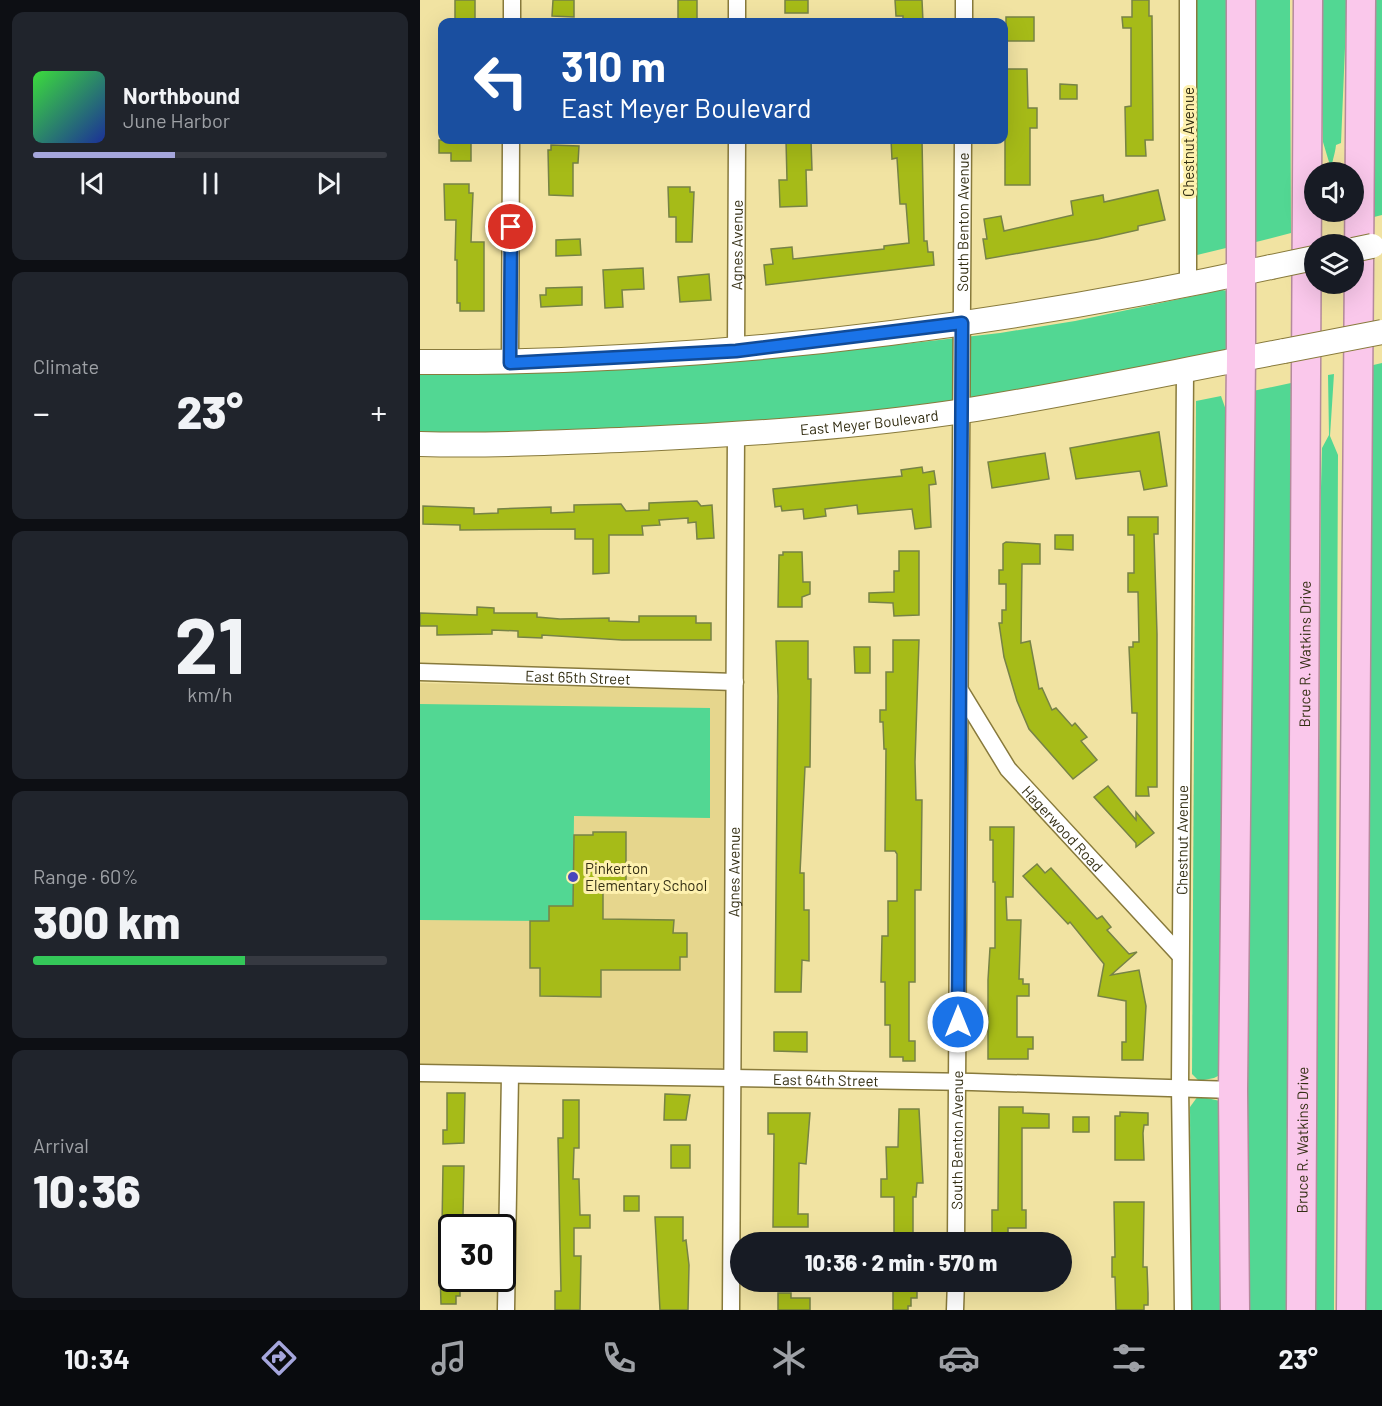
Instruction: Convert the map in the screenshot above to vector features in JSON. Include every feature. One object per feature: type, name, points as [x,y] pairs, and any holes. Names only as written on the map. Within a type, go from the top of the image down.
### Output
[{"type":"highway","points":[[1235,1310],[1233,1090],[1242,273],[1241,0]]},
{"type":"highway","name":"Bruce R. Watkins Drive","points":[[1301,1310],[1308,0]]},
{"type":"highway","points":[[1351,1310],[1361,0]]},
{"type":"main road","points":[[420,362],[510,363],[736,351],[962,323],[1188,284],[1304,260]]},
{"type":"main road","name":"East Meyer Boulevard","points":[[420,444],[484,446],[833,427],[962,411],[1185,372],[1382,332]]},
{"type":"street","points":[[512,0],[512,18]]},
{"type":"street","points":[[737,0],[737,18]]},
{"type":"street","points":[[964,0],[964,18]]},
{"type":"street","name":"Chestnut Avenue","points":[[1188,0],[1188,284]]},
{"type":"street","points":[[510,363],[511,144]]},
{"type":"street","name":"Agnes Avenue","points":[[736,351],[737,144]]},
{"type":"street","name":"South Benton Avenue","points":[[956,1232],[963,144]]},
{"type":"street","name":"Chestnut Avenue","points":[[1183,1310],[1180,955],[1185,372]]},
{"type":"street","name":"Agnes Avenue","points":[[731,1310],[736,434]]},
{"type":"street","name":"East 65th Street","points":[[420,672],[735,682]]},
{"type":"street","name":"Hagerwood Road","points":[[960,691],[985,736],[1008,769],[1180,955]]},
{"type":"street","name":"East 64th Street","points":[[420,1073],[1180,1086],[1233,1090]]},
{"type":"street","points":[[506,1310],[510,1075]]},
{"type":"street","points":[[955,1310],[956,1292]]},
{"type":"shaded area","name":"Pinkerton Elementary School","points":[[420,683],[726,691],[726,1064],[719,1071],[420,1065]]},
{"type":"green space","points":[[1197,0],[1229,0],[1227,245],[1226,248],[1197,255]]},
{"type":"green space","points":[[1249,0],[1290,0],[1291,233],[1256,242],[1256,110]]},
{"type":"green space","points":[[1320,0],[1347,0],[1341,143],[1336,145],[1333,162],[1329,162],[1323,142]]},
{"type":"green space","points":[[1374,0],[1382,0],[1382,215],[1370,218]]},
{"type":"green space","points":[[1222,290],[1228,291],[1232,355],[884,414],[720,428],[420,436],[420,371],[653,366],[904,344],[1000,333],[1075,321]]},
{"type":"green space","points":[[1382,363],[1382,1310],[1364,1310],[1369,366]]},
{"type":"green space","points":[[1334,374],[1330,436],[1338,455],[1334,1310],[1315,1310],[1321,487],[1322,448],[1329,435],[1328,375]]},
{"type":"green space","points":[[1291,383],[1286,1310],[1248,1310],[1245,1269],[1248,392]]},
{"type":"green space","points":[[1221,396],[1227,413],[1222,1074],[1199,1081],[1192,1074],[1196,401]]},
{"type":"green space","points":[[420,704],[710,708],[710,818],[574,816],[573,906],[549,906],[549,921],[420,920]]},
{"type":"green space","points":[[1198,1096],[1220,1101],[1224,1310],[1191,1310],[1190,1107]]},
{"type":"building","points":[[455,0],[475,0],[475,18],[455,18]]},
{"type":"building","points":[[553,0],[574,0],[574,17],[552,16]]},
{"type":"building","points":[[678,0],[697,0],[697,18],[678,18]]},
{"type":"building","points":[[785,0],[808,0],[808,13],[785,13]]},
{"type":"building","points":[[895,0],[922,0],[923,18],[896,16]]},
{"type":"building","points":[[1132,0],[1149,0],[1149,16],[1152,16],[1153,140],[1145,140],[1146,156],[1126,156],[1125,107],[1131,106],[1131,28],[1123,28],[1122,17],[1132,17]]},
{"type":"building","points":[[1034,17],[1034,41],[1008,41],[1008,18],[1006,18]]},
{"type":"building","points":[[1008,69],[1027,69],[1028,108],[1037,108],[1037,128],[1030,128],[1030,185],[1005,185],[1005,144],[1008,144]]},
{"type":"building","points":[[1060,84],[1077,85],[1077,99],[1060,99]]},
{"type":"building","points":[[439,144],[471,144],[471,161],[451,161],[451,153],[439,153]]},
{"type":"building","points":[[786,144],[811,144],[812,170],[806,170],[807,206],[780,207],[779,180],[787,180]]},
{"type":"building","points":[[891,144],[922,144],[924,241],[927,241],[928,252],[933,252],[934,265],[766,285],[764,265],[773,264],[771,249],[792,247],[793,259],[884,249],[884,246],[909,243],[906,204],[900,204],[897,158],[892,159]]},
{"type":"building","points":[[551,145],[579,146],[578,163],[573,163],[573,196],[549,195],[548,150],[551,150]]},
{"type":"building","points":[[444,184],[469,184],[469,193],[473,193],[471,242],[484,242],[484,311],[460,311],[460,303],[457,303],[456,220],[445,220]]},
{"type":"building","points":[[668,187],[690,187],[690,192],[694,192],[692,242],[676,242],[676,217],[669,217]]},
{"type":"building","points":[[1158,190],[1165,220],[1138,226],[1138,230],[1098,239],[986,259],[983,239],[987,239],[984,219],[1001,216],[1004,231],[1073,215],[1071,201],[1103,195],[1104,202]]},
{"type":"building","points":[[580,239],[581,255],[556,256],[556,240]]},
{"type":"building","points":[[643,268],[644,289],[622,290],[623,307],[605,308],[603,270]]},
{"type":"building","points":[[709,274],[711,300],[680,302],[678,277]]},
{"type":"building","points":[[582,287],[582,305],[541,307],[540,295],[546,295],[546,288]]},
{"type":"building","points":[[1159,432],[1167,486],[1144,490],[1140,471],[1076,479],[1070,448]]},
{"type":"building","points":[[1045,453],[1049,479],[992,488],[988,462]]},
{"type":"building","points":[[922,467],[923,473],[934,471],[936,484],[929,485],[931,527],[915,529],[912,509],[858,514],[857,505],[825,509],[826,516],[804,519],[803,509],[782,511],[781,506],[775,507],[773,489],[902,476],[901,470]]},
{"type":"building","points":[[697,501],[701,506],[712,505],[714,538],[697,539],[696,522],[688,523],[688,518],[659,520],[660,525],[642,526],[643,535],[609,535],[609,573],[593,574],[593,539],[575,539],[575,529],[460,530],[460,525],[423,524],[423,506],[474,508],[474,514],[498,513],[498,509],[551,507],[551,513],[574,512],[574,505],[621,504],[626,511],[649,510],[649,503]]},
{"type":"building","points":[[1128,517],[1158,517],[1158,534],[1154,534],[1157,634],[1157,787],[1148,787],[1149,796],[1136,796],[1137,713],[1132,713],[1129,647],[1133,647],[1133,642],[1139,642],[1138,592],[1128,592],[1128,573],[1134,573],[1134,535],[1128,535]]},
{"type":"building","points":[[1055,535],[1073,535],[1073,550],[1055,549]]},
{"type":"building","points":[[1006,542],[1040,544],[1040,564],[1022,564],[1021,643],[1030,641],[1039,689],[1042,688],[1052,710],[1056,708],[1072,726],[1075,723],[1087,737],[1081,741],[1097,760],[1073,779],[1029,729],[1017,701],[1004,657],[999,623],[1002,623],[1002,610],[1006,610],[1006,584],[999,584],[999,570],[1003,570],[1003,544]]},
{"type":"building","points":[[899,551],[919,551],[919,615],[894,616],[893,603],[869,602],[869,593],[894,592],[894,571],[899,571]]},
{"type":"building","points":[[783,552],[802,552],[803,582],[810,582],[810,594],[802,597],[802,607],[778,607],[779,555],[783,555]]},
{"type":"building","points":[[477,607],[494,608],[494,613],[537,613],[537,617],[560,619],[609,618],[609,621],[639,622],[639,616],[696,616],[696,623],[711,623],[711,640],[622,640],[542,635],[542,638],[518,637],[518,631],[492,630],[492,634],[437,635],[437,626],[420,626],[420,613],[477,615]]},
{"type":"building","points":[[893,640],[919,640],[915,762],[916,800],[922,800],[921,890],[915,890],[915,982],[909,982],[909,1041],[915,1041],[915,1061],[903,1061],[903,1057],[890,1057],[890,1025],[885,1025],[885,982],[881,982],[882,936],[888,936],[888,901],[897,901],[897,854],[895,851],[885,851],[886,749],[884,749],[883,722],[880,722],[880,710],[886,710],[886,672],[893,672]]},
{"type":"building","points":[[776,641],[808,641],[808,679],[811,679],[810,767],[805,767],[800,873],[804,873],[804,910],[809,910],[809,961],[802,960],[801,992],[775,992],[778,696]]},
{"type":"building","points":[[854,647],[870,647],[870,673],[855,673]]},
{"type":"building","points":[[1108,786],[1136,820],[1136,812],[1154,833],[1136,847],[1136,843],[1094,797]]},
{"type":"building","points":[[990,827],[1014,827],[1013,897],[1006,897],[1007,920],[1021,920],[1019,979],[1023,979],[1023,984],[1029,984],[1029,996],[1017,996],[1017,1037],[1033,1037],[1033,1049],[1028,1049],[1028,1059],[988,1059],[990,948],[995,948],[995,882],[993,882],[993,840],[990,840]]},
{"type":"building","points":[[593,832],[626,832],[626,882],[603,882],[603,919],[674,920],[673,933],[687,933],[687,957],[680,957],[680,970],[601,970],[601,997],[540,996],[540,968],[530,968],[530,921],[549,921],[549,906],[573,906],[574,835],[593,835]]},
{"type":"building","points":[[1037,864],[1045,873],[1051,868],[1097,919],[1102,916],[1111,927],[1107,930],[1129,954],[1137,952],[1111,975],[1139,970],[1146,1006],[1143,1060],[1122,1060],[1122,1042],[1126,1042],[1126,1001],[1098,996],[1104,964],[1070,922],[1068,924],[1023,876]]},
{"type":"building","points":[[774,1032],[807,1032],[807,1052],[774,1051]]},
{"type":"building","points":[[447,1093],[465,1093],[464,1143],[443,1144],[443,1130],[447,1130]]},
{"type":"building","points":[[665,1094],[690,1095],[686,1120],[664,1120]]},
{"type":"building","points":[[563,1100],[579,1100],[579,1148],[574,1148],[573,1179],[579,1179],[580,1215],[590,1215],[590,1228],[574,1228],[574,1256],[581,1256],[580,1310],[555,1310],[555,1291],[561,1291],[558,1138],[563,1138]]},
{"type":"building","points":[[999,1107],[1023,1107],[1023,1113],[1049,1114],[1049,1128],[1022,1128],[1022,1210],[1026,1210],[1026,1228],[1008,1228],[1008,1232],[992,1232],[992,1210],[998,1210]]},
{"type":"building","points":[[899,1109],[919,1109],[923,1183],[917,1183],[916,1197],[913,1197],[913,1232],[894,1232],[894,1197],[881,1197],[881,1179],[887,1179],[886,1147],[898,1147]]},
{"type":"building","points":[[1120,1112],[1148,1113],[1148,1125],[1144,1125],[1143,1133],[1144,1160],[1115,1160],[1115,1116],[1120,1116]]},
{"type":"building","points":[[768,1113],[810,1113],[806,1164],[799,1163],[798,1214],[808,1214],[808,1227],[773,1227],[774,1134],[768,1134]]},
{"type":"building","points":[[1073,1117],[1089,1117],[1089,1132],[1073,1132]]},
{"type":"building","points":[[671,1145],[690,1145],[690,1168],[671,1168]]},
{"type":"building","points":[[443,1166],[464,1166],[463,1214],[442,1214]]},
{"type":"building","points":[[624,1196],[639,1196],[639,1211],[624,1211]]},
{"type":"building","points":[[1114,1202],[1144,1202],[1143,1267],[1147,1267],[1148,1305],[1144,1305],[1144,1310],[1116,1310],[1115,1277],[1112,1277],[1112,1257],[1115,1257]]},
{"type":"building","points":[[655,1217],[683,1217],[683,1241],[686,1240],[689,1265],[688,1310],[660,1310]]},
{"type":"building","points":[[441,1292],[460,1292],[460,1296],[456,1296],[456,1304],[441,1304]]},
{"type":"building","points":[[893,1292],[917,1292],[917,1298],[911,1298],[911,1306],[908,1306],[908,1310],[893,1310]]},
{"type":"building","points":[[778,1293],[791,1293],[791,1298],[810,1298],[810,1310],[778,1310]]},
{"type":"place","name":"Pinkerton Elementary School","points":[[573,877]]},
{"type":"route","points":[[511,227],[510,363],[736,351],[962,323],[958,1022]]}]
